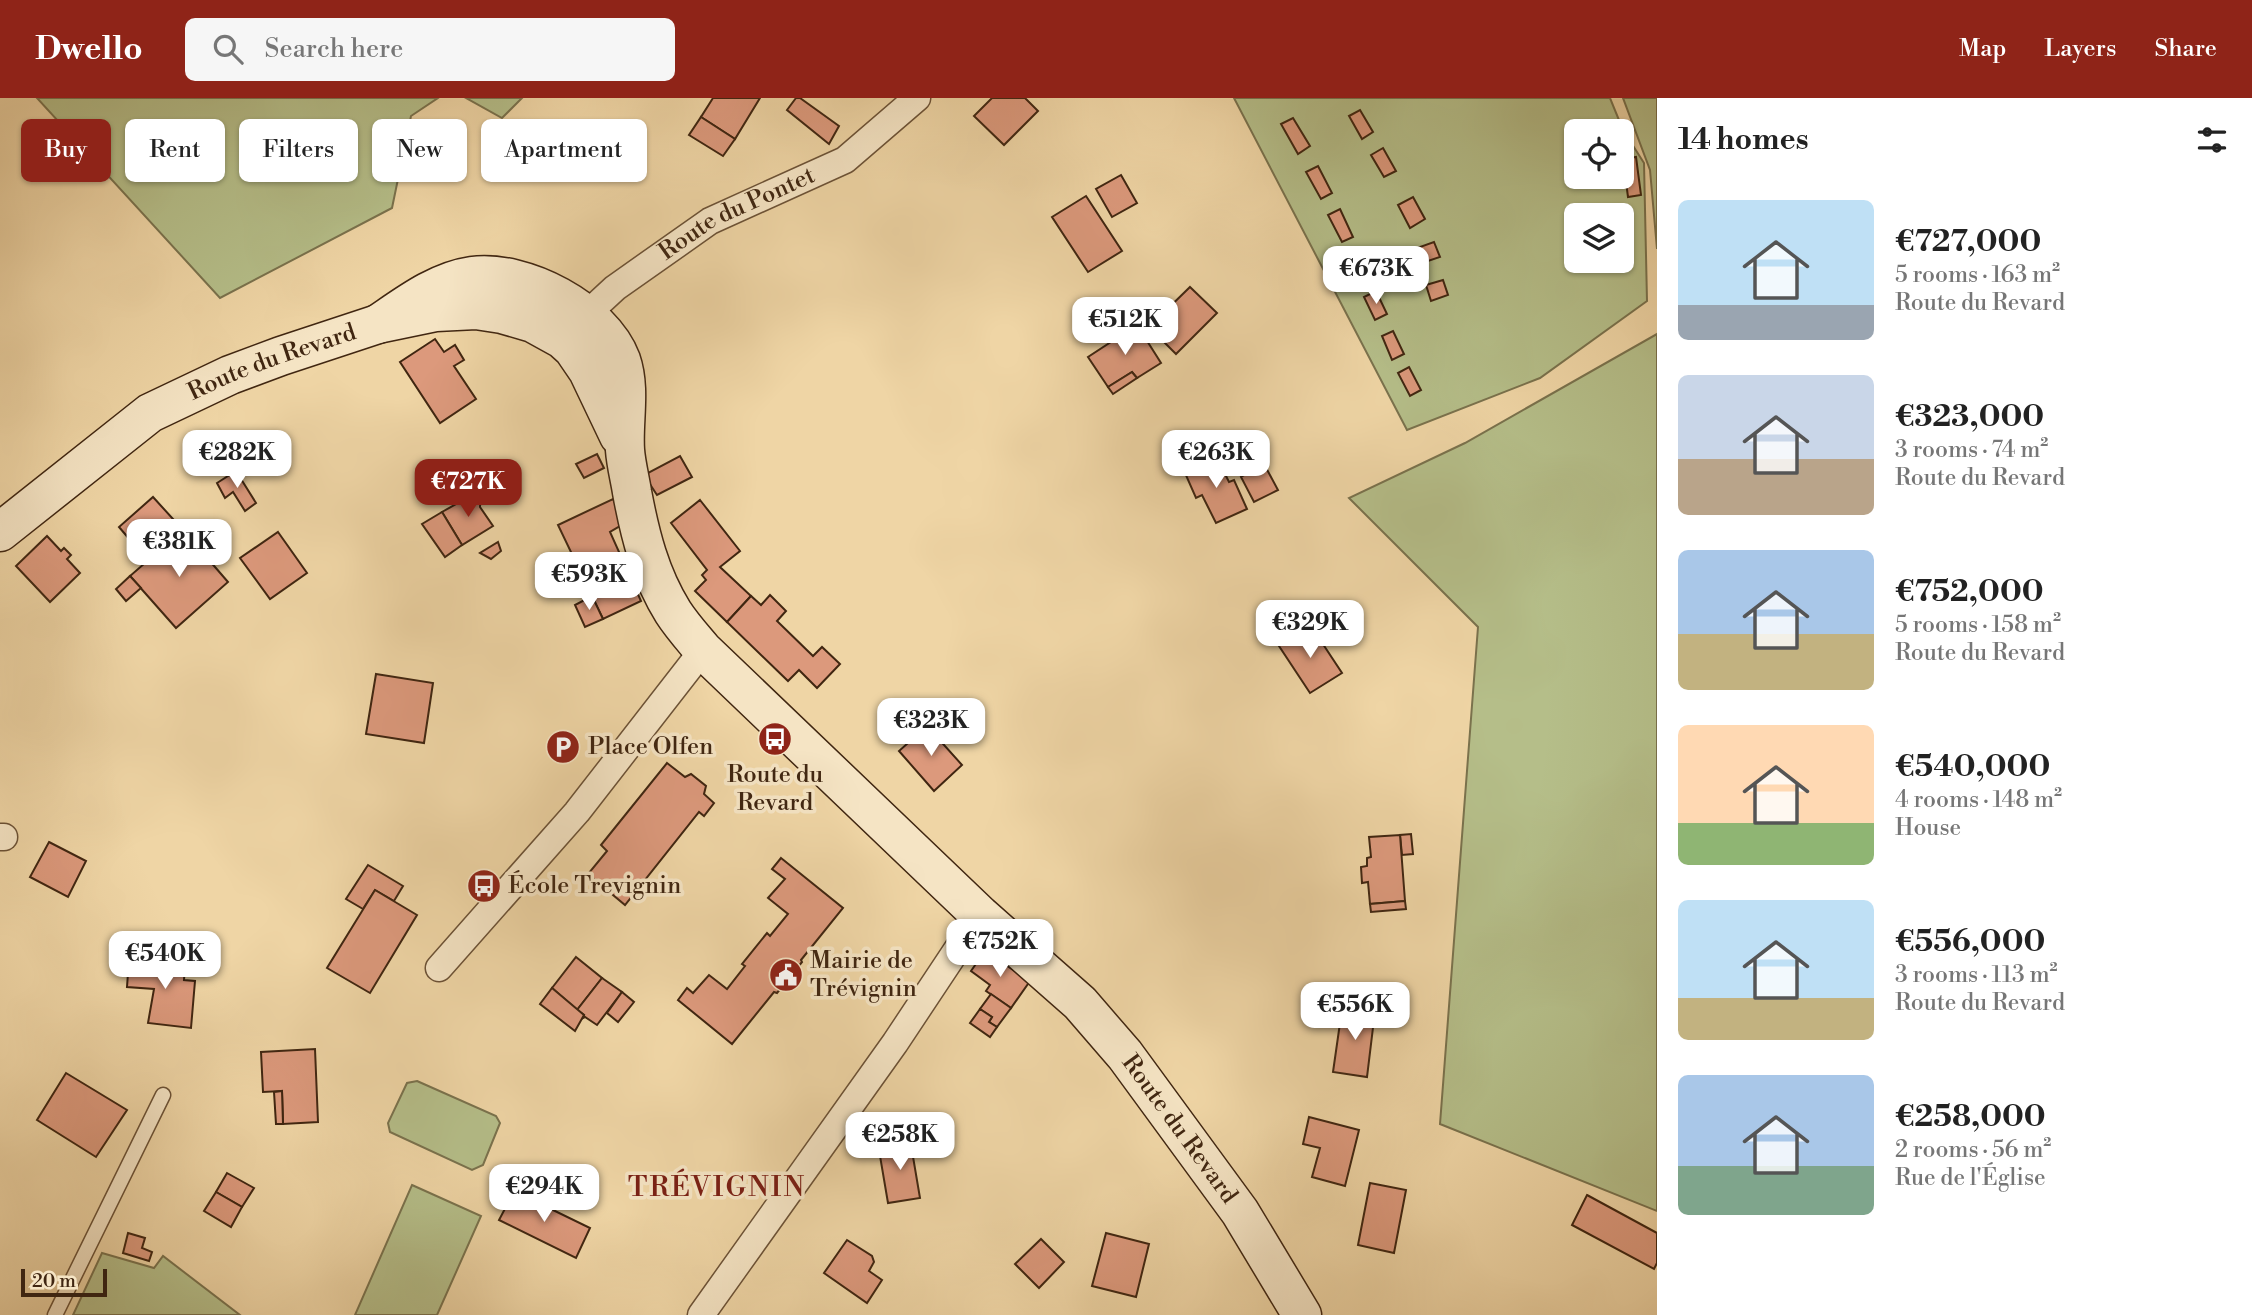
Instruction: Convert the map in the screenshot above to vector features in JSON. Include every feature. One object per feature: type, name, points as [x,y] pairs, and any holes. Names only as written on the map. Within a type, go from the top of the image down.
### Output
[{"type":"main road","name":"Route du Revard","points":[[0,532],[150,413],[230,374],[378,324],[437,288],[473,276],[503,278],[542,288],[574,326],[609,339],[621,361],[627,401],[625,451],[639,531],[652,573],[674,614],[703,650],[980,915],[1080,1003],[1125,1055],[1240,1212],[1302,1315]]},
{"type":"street","name":"Route du Pontet","points":[[574,326],[615,288],[710,221],[845,160],[918,98]]},
{"type":"street","points":[[439,968],[577,812],[703,650]]},
{"type":"street","points":[[701,1315],[889,1051],[980,915]]},
{"type":"lane","points":[[55,1315],[163,1095]]},
{"type":"green space","points":[[37,98],[438,98],[410,119],[372,119],[372,182],[397,182],[392,208],[220,298],[111,179],[111,119],[56,119]]},
{"type":"green space","points":[[466,98],[522,98],[502,118]]},
{"type":"green space","points":[[1234,98],[1610,98],[1619,119],[1564,119],[1564,189],[1634,189],[1634,147],[1644,163],[1647,301],[1540,378],[1407,430]]},
{"type":"green space","points":[[1623,98],[1657,98],[1657,249],[1650,170],[1634,127],[1634,119],[1631,119]]},
{"type":"green space","points":[[1657,334],[1657,1211],[1440,1124],[1478,627],[1349,498],[1465,443]]},
{"type":"green space","points":[[417,1081],[496,1116],[500,1123],[483,1165],[472,1170],[390,1132],[388,1123],[407,1083]]},
{"type":"green space","points":[[412,1185],[481,1216],[437,1315],[355,1315]]},
{"type":"green space","points":[[102,1253],[154,1268],[163,1256],[240,1315],[73,1315]]},
{"type":"building","points":[[713,98],[760,98],[735,139],[701,117]]},
{"type":"building","points":[[796,98],[800,98],[839,126],[829,144],[787,110]]},
{"type":"building","points":[[992,98],[1025,98],[1038,111],[1004,145],[974,116]]},
{"type":"building","points":[[1360,110],[1373,132],[1362,139],[1349,116]]},
{"type":"building","points":[[701,117],[735,139],[723,156],[689,135]]},
{"type":"building","points":[[1293,118],[1310,146],[1298,154],[1281,124]]},
{"type":"building","points":[[1383,148],[1396,171],[1384,177],[1371,155]]},
{"type":"building","points":[[1634,157],[1641,195],[1628,197],[1627,189],[1634,189]]},
{"type":"building","points":[[1318,166],[1332,193],[1321,199],[1306,172]]},
{"type":"building","points":[[1121,175],[1137,203],[1112,217],[1096,189]]},
{"type":"building","points":[[1086,196],[1122,251],[1088,272],[1052,217]]},
{"type":"building","points":[[1413,197],[1425,219],[1410,228],[1398,205]]},
{"type":"building","points":[[1340,209],[1353,237],[1342,242],[1328,215]]},
{"type":"building","points":[[1434,242],[1440,257],[1422,263],[1417,248]]},
{"type":"building","points":[[1360,252],[1370,276],[1358,281],[1348,258]]},
{"type":"building","points":[[1443,280],[1448,295],[1431,301],[1426,285]]},
{"type":"building","points":[[1190,287],[1217,313],[1176,354],[1149,327]]},
{"type":"building","points":[[1376,291],[1387,314],[1375,320],[1364,297]]},
{"type":"building","points":[[1137,325],[1161,363],[1137,378],[1132,372],[1108,387],[1088,357]]},
{"type":"building","points":[[1393,331],[1404,354],[1392,360],[1382,336]]},
{"type":"building","points":[[435,339],[444,352],[455,345],[464,360],[454,366],[476,399],[440,423],[400,362]]},
{"type":"building","points":[[1409,367],[1421,390],[1410,396],[1398,373]]},
{"type":"building","points":[[1132,372],[1137,378],[1113,394],[1108,387]]},
{"type":"building","points":[[597,454],[604,468],[584,478],[576,464]]},
{"type":"building","points":[[680,456],[692,477],[657,495],[644,475]]},
{"type":"building","points":[[1217,458],[1229,482],[1234,480],[1247,509],[1216,523],[1202,495],[1196,498],[1185,473]]},
{"type":"building","points":[[1264,464],[1278,490],[1254,502],[1241,477]]},
{"type":"building","points":[[236,471],[256,503],[245,511],[233,492],[225,498],[217,483]]},
{"type":"building","points":[[481,490],[480,507],[493,526],[462,545],[442,512]]},
{"type":"building","points":[[153,497],[183,530],[148,561],[119,527]]},
{"type":"building","points":[[613,499],[625,523],[610,532],[641,601],[603,619],[558,525]]},
{"type":"building","points":[[700,500],[740,551],[720,567],[751,596],[727,622],[695,591],[706,580],[702,575],[707,570],[671,523]]},
{"type":"building","points":[[442,512],[462,545],[445,557],[422,524]]},
{"type":"building","points":[[183,530],[228,582],[176,628],[130,576]]},
{"type":"building","points":[[278,532],[307,573],[270,599],[240,558]]},
{"type":"building","points":[[47,536],[61,551],[64,548],[71,555],[67,559],[80,573],[50,602],[16,566]]},
{"type":"building","points":[[498,542],[501,551],[491,559],[480,553]]},
{"type":"building","points":[[130,576],[141,588],[126,601],[116,589]]},
{"type":"building","points":[[770,595],[786,611],[777,621],[813,656],[822,647],[840,664],[817,688],[799,670],[788,681],[727,622],[751,596],[761,605]]},
{"type":"building","points":[[592,596],[603,619],[585,627],[575,605]]},
{"type":"building","points":[[1311,626],[1342,673],[1310,693],[1279,646]]},
{"type":"building","points":[[376,674],[433,683],[424,743],[366,734]]},
{"type":"building","points":[[927,726],[962,765],[934,791],[899,751]]},
{"type":"building","points":[[667,763],[685,777],[691,774],[706,786],[704,794],[714,803],[704,816],[699,812],[625,905],[588,874],[607,851],[601,845]]},
{"type":"building","points":[[1411,834],[1413,854],[1402,855],[1400,835]]},
{"type":"building","points":[[1400,835],[1405,901],[1370,904],[1368,882],[1362,883],[1361,867],[1367,866],[1367,858],[1371,857],[1369,837]]},
{"type":"building","points":[[49,842],[86,861],[68,897],[30,877]]},
{"type":"building","points":[[781,858],[843,908],[777,993],[774,992],[732,1044],[678,1000],[687,988],[693,993],[709,975],[727,989],[745,966],[742,964],[767,933],[770,936],[788,914],[768,898],[785,879],[772,869]]},
{"type":"building","points":[[368,865],[403,886],[394,901],[375,890],[363,909],[346,899]]},
{"type":"building","points":[[375,890],[417,915],[370,993],[327,968]]},
{"type":"building","points":[[1405,901],[1406,909],[1371,912],[1370,904]]},
{"type":"building","points":[[985,951],[1030,981],[1011,1008],[986,991],[990,985],[971,971]]},
{"type":"building","points":[[576,957],[602,978],[577,1010],[552,988]]},
{"type":"building","points":[[129,959],[185,965],[184,980],[195,981],[191,1028],[148,1023],[154,989],[127,987]]},
{"type":"building","points":[[602,978],[622,992],[597,1025],[583,1018],[584,1015],[577,1010]]},
{"type":"building","points":[[552,988],[584,1015],[575,1031],[540,1004]]},
{"type":"building","points":[[622,992],[634,1002],[618,1022],[607,1013]]},
{"type":"building","points":[[991,994],[1011,1008],[997,1027],[989,1022],[992,1017],[980,1009]]},
{"type":"building","points":[[1345,1006],[1375,1011],[1367,1077],[1333,1072]]},
{"type":"building","points":[[980,1009],[992,1017],[989,1022],[997,1027],[990,1037],[970,1023]]},
{"type":"building","points":[[315,1049],[318,1122],[283,1124],[282,1091],[263,1092],[261,1052]]},
{"type":"building","points":[[66,1073],[127,1110],[96,1157],[37,1120]]},
{"type":"building","points":[[282,1091],[283,1124],[276,1124],[274,1092]]},
{"type":"building","points":[[1309,1117],[1359,1130],[1345,1186],[1312,1177],[1320,1148],[1303,1144]]},
{"type":"building","points":[[910,1139],[920,1198],[888,1203],[880,1156],[889,1155],[887,1143]]},
{"type":"building","points":[[227,1173],[254,1188],[242,1207],[216,1192]]},
{"type":"building","points":[[1370,1183],[1406,1190],[1394,1253],[1358,1245]]},
{"type":"building","points":[[514,1191],[590,1228],[576,1258],[499,1220],[508,1203],[503,1201],[507,1193],[511,1195]]},
{"type":"building","points":[[216,1192],[242,1207],[231,1227],[204,1211]]},
{"type":"building","points":[[1587,1195],[1657,1233],[1657,1263],[1654,1269],[1572,1225]]},
{"type":"building","points":[[128,1233],[145,1238],[142,1248],[152,1252],[149,1261],[123,1253]]},
{"type":"building","points":[[1106,1233],[1149,1244],[1136,1297],[1092,1286]]},
{"type":"building","points":[[1041,1239],[1064,1262],[1039,1288],[1015,1264]]},
{"type":"building","points":[[847,1240],[872,1256],[874,1262],[869,1271],[882,1280],[867,1303],[824,1273]]},
{"type":"place","name":"Route du Revard","points":[[775,739]]},
{"type":"place","name":"Place Olfen","points":[[563,747]]},
{"type":"place","name":"École Trevignin","points":[[484,886]]},
{"type":"place","name":"Mairie de Trévignin","points":[[786,975]]},
{"type":"district","name":"TRÉVIGNIN","points":[[717,1187]]}]
